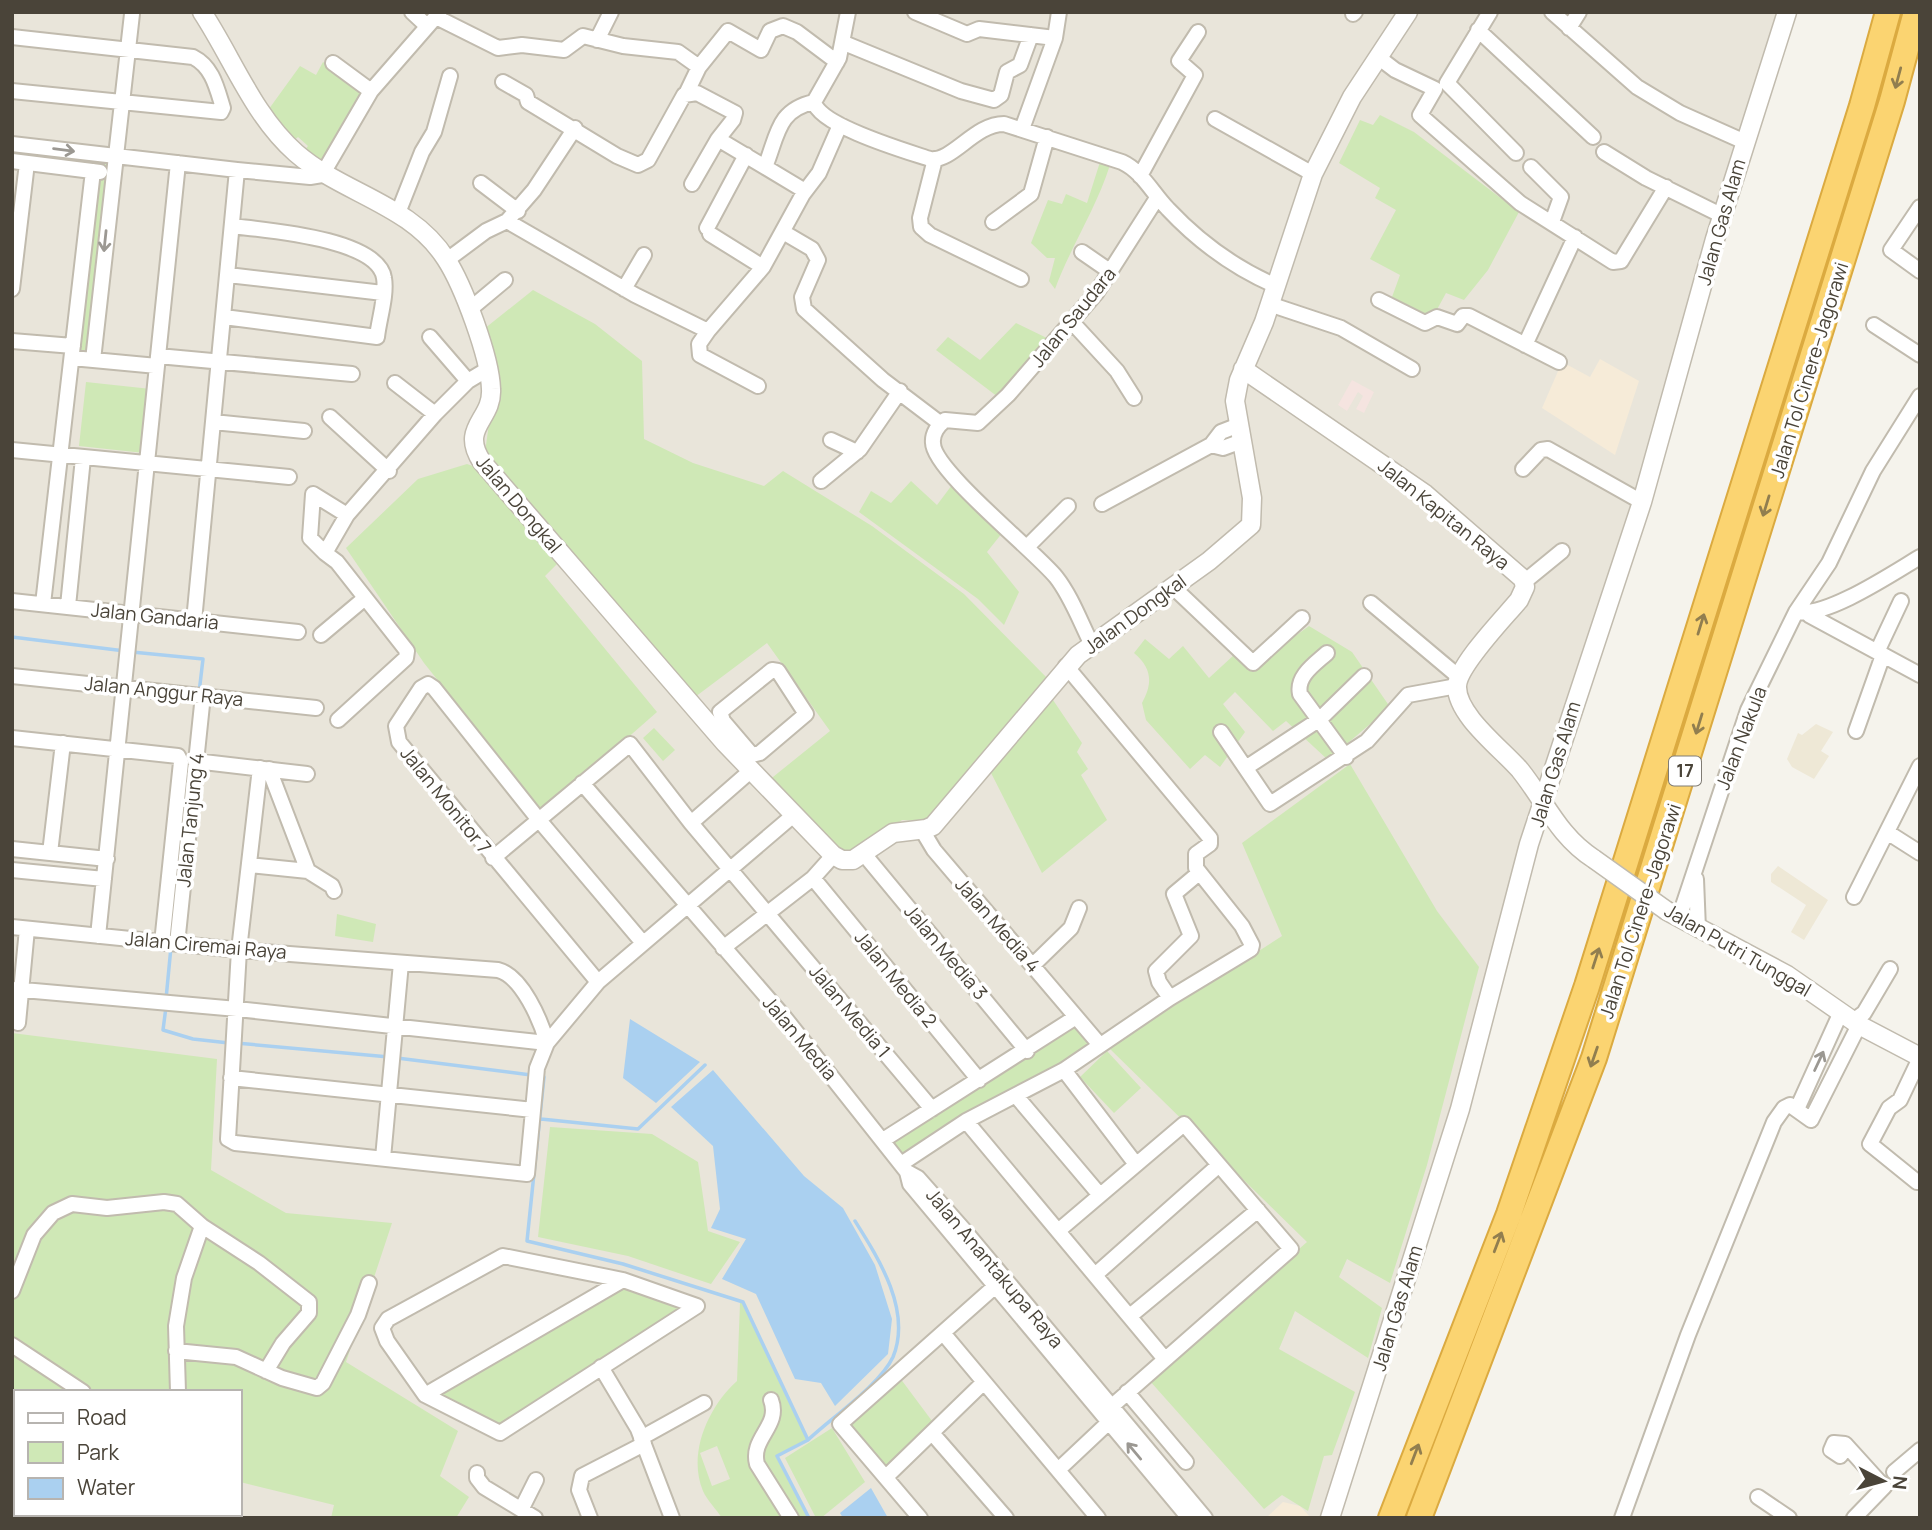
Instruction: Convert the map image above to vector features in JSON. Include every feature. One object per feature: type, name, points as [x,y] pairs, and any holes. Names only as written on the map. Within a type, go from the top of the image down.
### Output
[{"type":"highway","name":"Jalan Tol Cinere–Jagorawi","points":[[1391,1518],[1509,1214],[1587,986],[1858,120],[1888,12]]},
{"type":"highway","name":"Jalan Tol Cinere–Jagorawi","points":[[1419,1518],[1594,1058],[1888,114],[1916,12]]},
{"type":"street","name":"Jalan Dongkal","points":[[202,12],[270,126],[298,155],[421,229],[447,260],[469,310],[488,369],[491,397],[473,437],[477,455],[833,855],[846,861],[864,854]]},
{"type":"street","points":[[412,12],[434,18],[498,48],[515,44],[564,50],[579,37],[678,52],[699,67]]},
{"type":"street","points":[[597,40],[611,12]]},
{"type":"street","points":[[765,167],[786,113],[798,105],[814,102],[837,62],[844,43],[848,12]]},
{"type":"street","points":[[915,12],[968,34],[979,29],[1055,38]]},
{"type":"street","points":[[1023,129],[1055,38],[1059,12]]},
{"type":"street","points":[[814,102],[822,115],[840,125],[934,159],[942,159],[987,127],[1004,124],[1126,164],[1140,176],[1157,198],[1221,257],[1275,285],[1313,174],[1352,97],[1408,12]]},
{"type":"street","points":[[1552,12],[1637,86],[1681,113],[1745,142]]},
{"type":"street","points":[[1569,29],[1579,12]]},
{"type":"street","name":"Jalan Gas Alam","points":[[1330,1518],[1464,1096],[1541,804],[1642,502],[1723,216],[1787,12]]},
{"type":"street","points":[[93,360],[131,13]]},
{"type":"street","points":[[12,144],[310,177],[325,173],[371,90],[434,18]]},
{"type":"street","points":[[1516,153],[1447,83],[1482,19],[1593,137]]},
{"type":"street","points":[[503,82],[526,95],[528,102],[575,128],[617,156],[642,165],[650,156],[699,67],[725,32],[761,50],[770,31],[783,26],[797,32],[837,62]]},
{"type":"street","points":[[1140,176],[1195,75],[1194,71],[1179,61],[1198,32]]},
{"type":"street","points":[[844,43],[961,91],[994,100],[1001,95],[1007,72],[1020,65],[1031,35]]},
{"type":"street","points":[[12,37],[193,57],[202,61],[214,79],[223,108],[221,112],[12,91]]},
{"type":"street","points":[[1378,57],[1395,70],[1435,89],[1420,115],[1520,203],[1613,262],[1619,262],[1666,187]]},
{"type":"street","points":[[333,63],[371,90]]},
{"type":"street","points":[[398,213],[422,152],[434,132],[450,76]]},
{"type":"street","points":[[687,92],[697,93],[733,110],[733,120],[718,139],[692,184]]},
{"type":"street","points":[[1215,120],[1313,174]]},
{"type":"street","points":[[758,386],[700,355],[699,344],[763,267],[805,191],[819,173],[840,125]]},
{"type":"street","points":[[447,260],[486,231],[512,216],[575,128]]},
{"type":"street","points":[[993,222],[1031,194],[1047,137]]},
{"type":"street","points":[[718,139],[805,191]]},
{"type":"street","points":[[1604,152],[1723,216]]},
{"type":"street","points":[[746,155],[709,231],[763,267]]},
{"type":"street","points":[[934,159],[920,227],[930,235],[1021,279]]},
{"type":"street","points":[[12,289],[20,162],[112,173]]},
{"type":"street","points":[[98,936],[178,163]]},
{"type":"street","points":[[1531,167],[1561,197],[1552,222]]},
{"type":"street","points":[[194,621],[221,360],[237,170]]},
{"type":"street","points":[[43,604],[93,171]]},
{"type":"street","points":[[481,183],[512,216],[624,289],[708,331]]},
{"type":"street","name":"Jalan Saudara","points":[[941,424],[953,419],[975,424],[1008,396],[1111,272],[1157,198]]},
{"type":"street","points":[[1920,207],[1891,250],[1920,271]]},
{"type":"street","points":[[224,317],[377,337],[383,292],[384,278],[381,270],[350,248],[324,238],[232,226]]},
{"type":"street","points":[[783,232],[812,249],[818,260],[802,297],[804,309],[837,336],[875,374],[941,424],[932,441],[937,454],[983,506],[1027,547],[1064,588],[1091,643]]},
{"type":"street","points":[[1525,345],[1575,237]]},
{"type":"street","points":[[1082,252],[1111,272]]},
{"type":"street","points":[[624,289],[644,255]]},
{"type":"street","points":[[228,275],[383,292]]},
{"type":"street","points":[[469,310],[505,280]]},
{"type":"street","name":"Jalan Dongkal","points":[[922,830],[933,825],[955,802],[1066,666],[1091,643],[1173,587],[1251,526],[1253,508],[1236,391],[1275,285]]},
{"type":"street","points":[[1379,300],[1425,323],[1437,317],[1457,324],[1466,315],[1559,362]]},
{"type":"street","points":[[1269,303],[1341,328],[1412,369]]},
{"type":"street","points":[[1071,321],[1117,371],[1134,398]]},
{"type":"street","points":[[1874,325],[1920,355]]},
{"type":"street","points":[[429,337],[468,381]]},
{"type":"street","points":[[12,341],[73,352],[93,360],[221,360],[352,374]]},
{"type":"street","points":[[325,553],[347,516],[389,471],[435,414],[468,381],[488,369]]},
{"type":"street","name":"Jalan Kapitan Raya","points":[[1243,369],[1425,494],[1510,565],[1524,582],[1520,600],[1458,681]]},
{"type":"street","points":[[395,383],[435,414]]},
{"type":"street","points":[[821,481],[857,452],[900,391]]},
{"type":"street","name":"Jalan Nakula","points":[[1673,915],[1696,867],[1740,731],[1829,563],[1868,481],[1920,396]]},
{"type":"street","points":[[330,417],[389,471]]},
{"type":"street","points":[[214,422],[304,431]]},
{"type":"street","points":[[1102,504],[1211,445],[1221,432],[1241,433]]},
{"type":"street","points":[[831,440],[857,452]]},
{"type":"street","points":[[1523,468],[1541,450],[1548,449],[1642,502]]},
{"type":"street","points":[[12,450],[289,477]]},
{"type":"street","points":[[68,607],[83,458]]},
{"type":"street","points":[[338,720],[407,655],[337,562],[310,538],[313,494],[347,516]]},
{"type":"street","points":[[1027,547],[1068,506]]},
{"type":"street","points":[[1524,582],[1562,551]]},
{"type":"street","points":[[1802,614],[1920,557]]},
{"type":"street","points":[[1173,587],[1253,663],[1303,618]]},
{"type":"street","points":[[321,635],[365,598]]},
{"type":"street","name":"Jalan Gandaria","points":[[12,601],[298,632]]},
{"type":"street","points":[[1856,731],[1880,654],[1901,601]]},
{"type":"street","points":[[1371,603],[1458,681],[1466,711],[1517,767],[1541,804]]},
{"type":"street","points":[[1802,614],[1920,675]]},
{"type":"street","points":[[1326,653],[1301,678],[1300,694],[1346,757]]},
{"type":"street","points":[[904,1168],[966,1121],[1017,1097],[1064,1070],[1170,998],[1251,949],[1252,945],[1242,926],[1199,873],[1195,856],[1210,844],[1210,838],[1066,666]]},
{"type":"street","points":[[772,670],[778,671],[806,710],[803,718],[755,755],[729,739],[720,712],[772,670]]},
{"type":"street","name":"Jalan Anggur Raya","points":[[12,676],[317,708]]},
{"type":"street","points":[[1248,767],[1320,719],[1364,676]]},
{"type":"street","points":[[1221,732],[1248,767],[1270,804],[1367,741],[1408,695],[1458,681]]},
{"type":"street","name":"Jalan Monitor 7","points":[[538,820],[434,688],[428,684],[421,688],[396,726],[396,735],[493,858],[598,982]]},
{"type":"street","name":"Jalan Tanjung 4","points":[[170,943],[195,761],[198,694]]},
{"type":"street","points":[[12,740],[178,756],[181,762],[170,943]]},
{"type":"street","points":[[51,850],[63,743]]},
{"type":"street","name":"Jalan Media 1","points":[[582,783],[630,744],[691,823],[932,1109]]},
{"type":"street","points":[[195,761],[307,774]]},
{"type":"street","points":[[1854,897],[1886,832],[1914,791],[1920,766]]},
{"type":"street","points":[[264,769],[239,950],[237,1009],[226,1132],[230,1141],[527,1174],[537,1073],[547,1043],[598,982],[789,819]]},
{"type":"street","points":[[264,769],[308,871]]},
{"type":"street","points":[[691,823],[747,774]]},
{"type":"street","points":[[493,858],[582,783]]},
{"type":"street","name":"Jalan Media","points":[[582,783],[688,906],[904,1168]]},
{"type":"street","name":"Jalan Putri Tunggal","points":[[1541,804],[1566,836],[1673,915],[1787,975],[1851,1020],[1920,1057]]},
{"type":"street","points":[[538,820],[643,943]]},
{"type":"street","points":[[864,854],[893,833],[922,830]]},
{"type":"street","name":"Jalan Media 4","points":[[922,830],[934,850],[1100,1045]]},
{"type":"street","points":[[1886,832],[1920,853]]},
{"type":"street","points":[[12,849],[51,850],[107,859]]},
{"type":"street","name":"Jalan Media 3","points":[[864,854],[1027,1051]]},
{"type":"street","points":[[723,948],[813,878],[830,859]]},
{"type":"street","points":[[249,865],[308,871],[332,886],[334,891]]},
{"type":"street","name":"Jalan Nakula","points":[[1696,867],[1698,929]]},
{"type":"street","points":[[12,870],[104,879]]},
{"type":"street","points":[[1170,998],[1159,982],[1156,971],[1191,936],[1174,894],[1199,873]]},
{"type":"street","name":"Jalan Media 2","points":[[813,878],[979,1080]]},
{"type":"street","points":[[1033,965],[1071,928],[1079,908]]},
{"type":"street","points":[[18,1023],[16,989],[20,928]]},
{"type":"street","name":"Jalan Ciremai Raya","points":[[20,928],[401,963]]},
{"type":"street","points":[[383,1158],[401,963],[505,972],[535,1010],[547,1043]]},
{"type":"street","points":[[1797,1109],[1851,1020],[1864,1013],[1890,969]]},
{"type":"street","points":[[16,989],[237,1009],[547,1043]]},
{"type":"street","points":[[883,1140],[1027,1051],[1076,1017]]},
{"type":"street","points":[[1622,1518],[1709,1280],[1774,1122],[1784,1108],[1791,1105],[1811,1119],[1851,1020]]},
{"type":"street","points":[[1917,1182],[1870,1144],[1889,1108],[1900,1100],[1920,1057]]},
{"type":"street","points":[[1064,1070],[1135,1163]]},
{"type":"street","points":[[231,1078],[533,1110]]},
{"type":"street","points":[[1017,1097],[1099,1194]]},
{"type":"street","points":[[966,1121],[1164,1358]]},
{"type":"street","points":[[1058,1231],[1184,1124],[1291,1249],[1127,1392],[1058,1470]]},
{"type":"street","points":[[1095,1275],[1219,1166]]},
{"type":"street","name":"Jalan Anantakupa Raya","points":[[904,1168],[918,1178],[971,1248],[1067,1363],[1189,1518]]},
{"type":"street","points":[[12,1291],[34,1235],[53,1213],[72,1204],[107,1208],[164,1202],[177,1204],[202,1226],[259,1263],[309,1302],[309,1313],[283,1343],[266,1371]]},
{"type":"street","points":[[1130,1316],[1258,1210]]},
{"type":"street","points":[[178,1390],[175,1335],[184,1278],[202,1226]]},
{"type":"street","points":[[503,1256],[623,1280],[697,1306],[500,1433],[425,1395],[383,1334],[384,1323],[388,1319],[503,1256]]},
{"type":"street","points":[[425,1395],[623,1280]]},
{"type":"street","points":[[176,1351],[236,1357],[266,1371],[320,1386],[358,1315],[369,1283]]},
{"type":"street","points":[[920,1518],[841,1424],[1000,1283]]},
{"type":"street","points":[[943,1333],[1098,1518]]},
{"type":"street","points":[[12,1345],[80,1390]]},
{"type":"street","points":[[601,1367],[643,1441],[672,1518]]},
{"type":"street","points":[[886,1477],[983,1383]]},
{"type":"street","points":[[1127,1392],[1185,1462]]},
{"type":"street","points":[[771,1400],[773,1416],[754,1454],[757,1464],[791,1518]]},
{"type":"street","points":[[590,1518],[579,1490],[582,1476],[704,1403]]},
{"type":"street","name":"Jalan Anantakupa Raya","points":[[1108,1414],[1205,1518]]},
{"type":"street","points":[[932,1433],[1006,1518]]},
{"type":"street","points":[[1846,1448],[1884,1487],[1854,1518]]},
{"type":"street","points":[[1894,1472],[1920,1450]]},
{"type":"street","points":[[477,1473],[477,1478],[484,1488],[535,1518]]},
{"type":"street","points":[[522,1508],[536,1480]]},
{"type":"street","points":[[1758,1497],[1789,1518]]},
{"type":"shaded area","points":[[12,12],[1787,12],[1330,1518],[12,1518]]},
{"type":"shaded area","points":[[1600,359],[1639,381],[1615,455],[1542,408],[1562,362],[1590,377]]},
{"type":"shaded area","points":[[1352,380],[1374,392],[1364,413],[1356,409],[1363,396],[1358,392],[1347,411],[1338,405]]},
{"type":"shaded area","points":[[1816,724],[1833,732],[1821,751],[1829,756],[1814,779],[1792,767],[1787,759],[1798,733],[1802,735]]},
{"type":"shaded area","points":[[1778,866],[1828,900],[1804,940],[1791,932],[1806,905],[1771,882],[1771,874]]},
{"type":"shaded area","points":[[1283,1502],[1300,1506],[1311,1518],[1266,1518]]},
{"type":"green space","points":[[323,62],[366,92],[318,164],[302,153],[308,146],[298,137],[292,142],[266,113],[300,66],[316,75]]},
{"type":"green space","points":[[1380,115],[1414,132],[1519,212],[1488,270],[1464,300],[1446,293],[1428,326],[1388,308],[1400,275],[1370,259],[1396,210],[1375,198],[1380,188],[1339,163],[1360,120],[1373,125]]},
{"type":"green space","points":[[12,144],[115,156],[93,360],[72,358],[93,171],[12,161]]},
{"type":"green space","points":[[1100,162],[1110,165],[1055,289],[1049,281],[1055,258],[1047,258],[1031,243],[1048,200],[1062,204],[1066,194],[1087,203]]},
{"type":"green space","points":[[533,290],[595,324],[642,361],[644,439],[693,463],[764,486],[783,471],[872,526],[964,594],[1049,680],[961,788],[925,821],[902,820],[857,854],[842,855],[768,781],[830,731],[767,643],[695,697],[485,453],[489,423],[484,329]]},
{"type":"green space","points":[[1016,323],[1051,340],[998,397],[936,350],[948,337],[980,360]]},
{"type":"green space","points":[[86,382],[151,389],[144,453],[79,446]]},
{"type":"green space","points":[[467,464],[481,469],[557,564],[545,576],[657,712],[543,812],[424,663],[346,548],[418,479]]},
{"type":"green space","points":[[911,481],[937,505],[952,485],[1003,532],[987,552],[1019,592],[1004,625],[978,599],[859,512],[871,491],[891,503]]},
{"type":"green space","points":[[1309,626],[1352,652],[1390,707],[1328,760],[1286,721],[1273,731],[1235,692],[1223,704],[1245,732],[1220,767],[1205,755],[1190,769],[1146,720],[1142,703],[1148,689],[1149,676],[1144,664],[1134,653],[1145,639],[1169,659],[1183,646],[1209,678],[1235,654],[1254,666]]},
{"type":"green space","points":[[1051,697],[1082,743],[1077,752],[1088,769],[1081,775],[1107,820],[1042,873],[988,767]]},
{"type":"green space","points":[[654,728],[675,750],[663,761],[643,738]]},
{"type":"green space","points":[[1350,764],[1437,911],[1479,967],[1427,1165],[1390,1283],[1347,1259],[1339,1277],[1382,1308],[1368,1358],[1295,1311],[1279,1349],[1355,1392],[1332,1455],[1324,1456],[1308,1511],[1282,1495],[1264,1509],[1149,1380],[1307,1242],[1109,1048],[1282,936],[1242,843]]},
{"type":"green space","points":[[337,914],[376,924],[373,942],[335,936]]},
{"type":"green space","points":[[1076,1017],[1100,1045],[901,1164],[883,1140]]},
{"type":"green space","points":[[12,1033],[217,1059],[211,1170],[286,1213],[392,1223],[346,1362],[458,1431],[440,1476],[469,1497],[456,1518],[331,1518],[334,1505],[242,1482],[242,1390],[14,1390],[14,1516],[90,1518],[12,1518]]},
{"type":"green space","points":[[1107,1051],[1141,1088],[1114,1113],[1080,1077]]},
{"type":"green space","points":[[550,1127],[652,1134],[698,1162],[708,1231],[740,1242],[711,1284],[628,1256],[538,1237]]},
{"type":"green space","points":[[623,1280],[697,1306],[500,1433],[425,1395]]},
{"type":"green space","points":[[743,1302],[808,1440],[778,1456],[809,1518],[722,1518],[703,1491],[699,1476],[699,1446],[718,1403],[737,1381],[740,1303]],"holes":[[[717,1446],[730,1479],[712,1486],[700,1453]]]},
{"type":"green space","points":[[900,1378],[935,1425],[886,1470],[848,1423]]},
{"type":"green space","points":[[832,1428],[865,1482],[821,1518],[816,1518],[785,1458]]},
{"type":"water","points":[[630,1019],[700,1062],[656,1103],[623,1078]]},
{"type":"water","points":[[713,1070],[804,1176],[843,1208],[875,1265],[892,1319],[888,1354],[835,1406],[821,1383],[795,1379],[756,1294],[722,1279],[746,1239],[711,1228],[720,1209],[713,1146],[671,1107]]},
{"type":"water","points":[[871,1488],[888,1518],[843,1518],[840,1513]]},
{"type":"waterway","points":[[12,637],[125,651]]},
{"type":"waterway","points":[[132,652],[203,659],[199,693]]},
{"type":"waterway","points":[[166,999],[171,947]]},
{"type":"waterway","points":[[166,1007],[163,1030],[193,1039],[229,1043]]},
{"type":"waterway","points":[[236,1043],[389,1057]]},
{"type":"waterway","points":[[397,1058],[531,1075]]},
{"type":"waterway","points":[[541,1119],[638,1129],[705,1065]]},
{"type":"waterway","points":[[539,1076],[544,1077],[527,1241],[623,1264],[743,1302],[808,1440],[777,1456],[809,1518]]},
{"type":"waterway","points":[[808,1440],[854,1401],[887,1368],[898,1340],[896,1304],[890,1286],[855,1221]]}]
